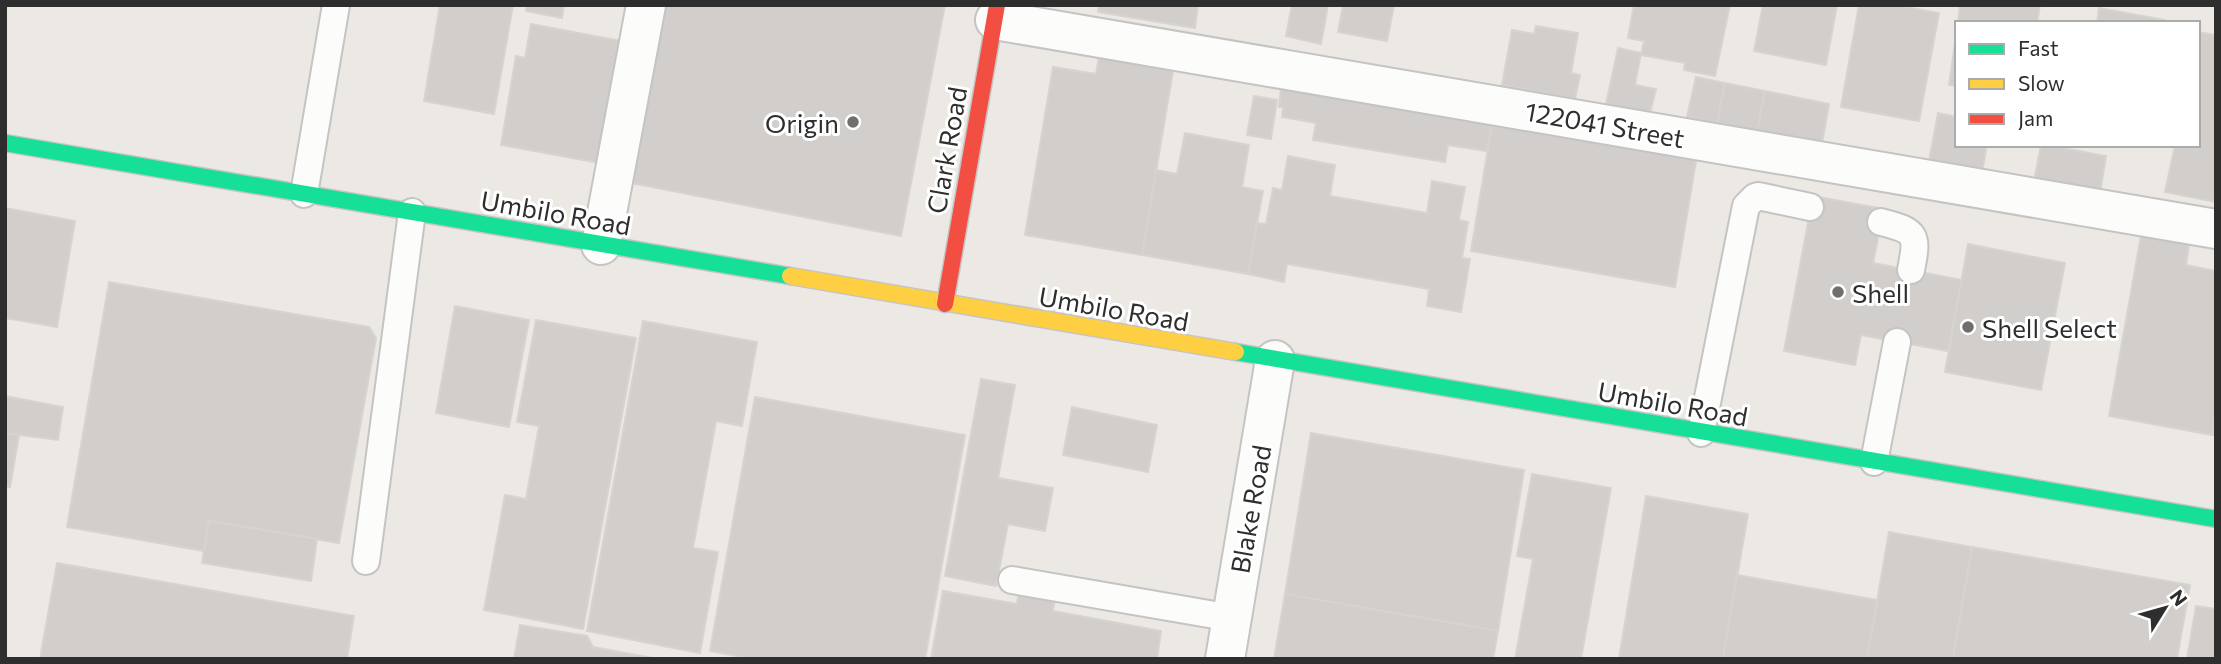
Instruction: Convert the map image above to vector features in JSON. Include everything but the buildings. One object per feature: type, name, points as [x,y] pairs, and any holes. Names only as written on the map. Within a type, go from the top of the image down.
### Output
[{"type":"street","points":[[601,245],[646,5]]},
{"type":"street","name":"122041 Street","points":[[996,13],[2216,229]]},
{"type":"street","name":"Clark Road","points":[[945,304],[996,13]]},
{"type":"street","name":"Umbilo Road","points":[[5,143],[2216,519]]},
{"type":"street","name":"Blake Road","points":[[1225,659],[1275,360]]},
{"type":"lane","points":[[304,194],[336,5]]},
{"type":"lane","points":[[1701,433],[1746,206],[1758,197],[1810,207]]},
{"type":"lane","points":[[366,561],[412,212]]},
{"type":"lane","points":[[1881,222],[1908,230],[1914,236],[1911,270]]},
{"type":"lane","points":[[1874,462],[1897,342]]},
{"type":"lane","points":[[1012,580],[1232,618]]},
{"type":"traffic: fast","points":[[5,143],[790,276]]},
{"type":"traffic: fast","points":[[1236,352],[2216,519]]},
{"type":"traffic: slow","points":[[790,276],[1236,352]]},
{"type":"traffic: jam","points":[[945,304],[997,5]]},
{"type":"place","name":"Origin","points":[[853,122]]},
{"type":"place","name":"Shell","points":[[1838,292]]},
{"type":"place","name":"Shell Select","points":[[1968,327]]}]
